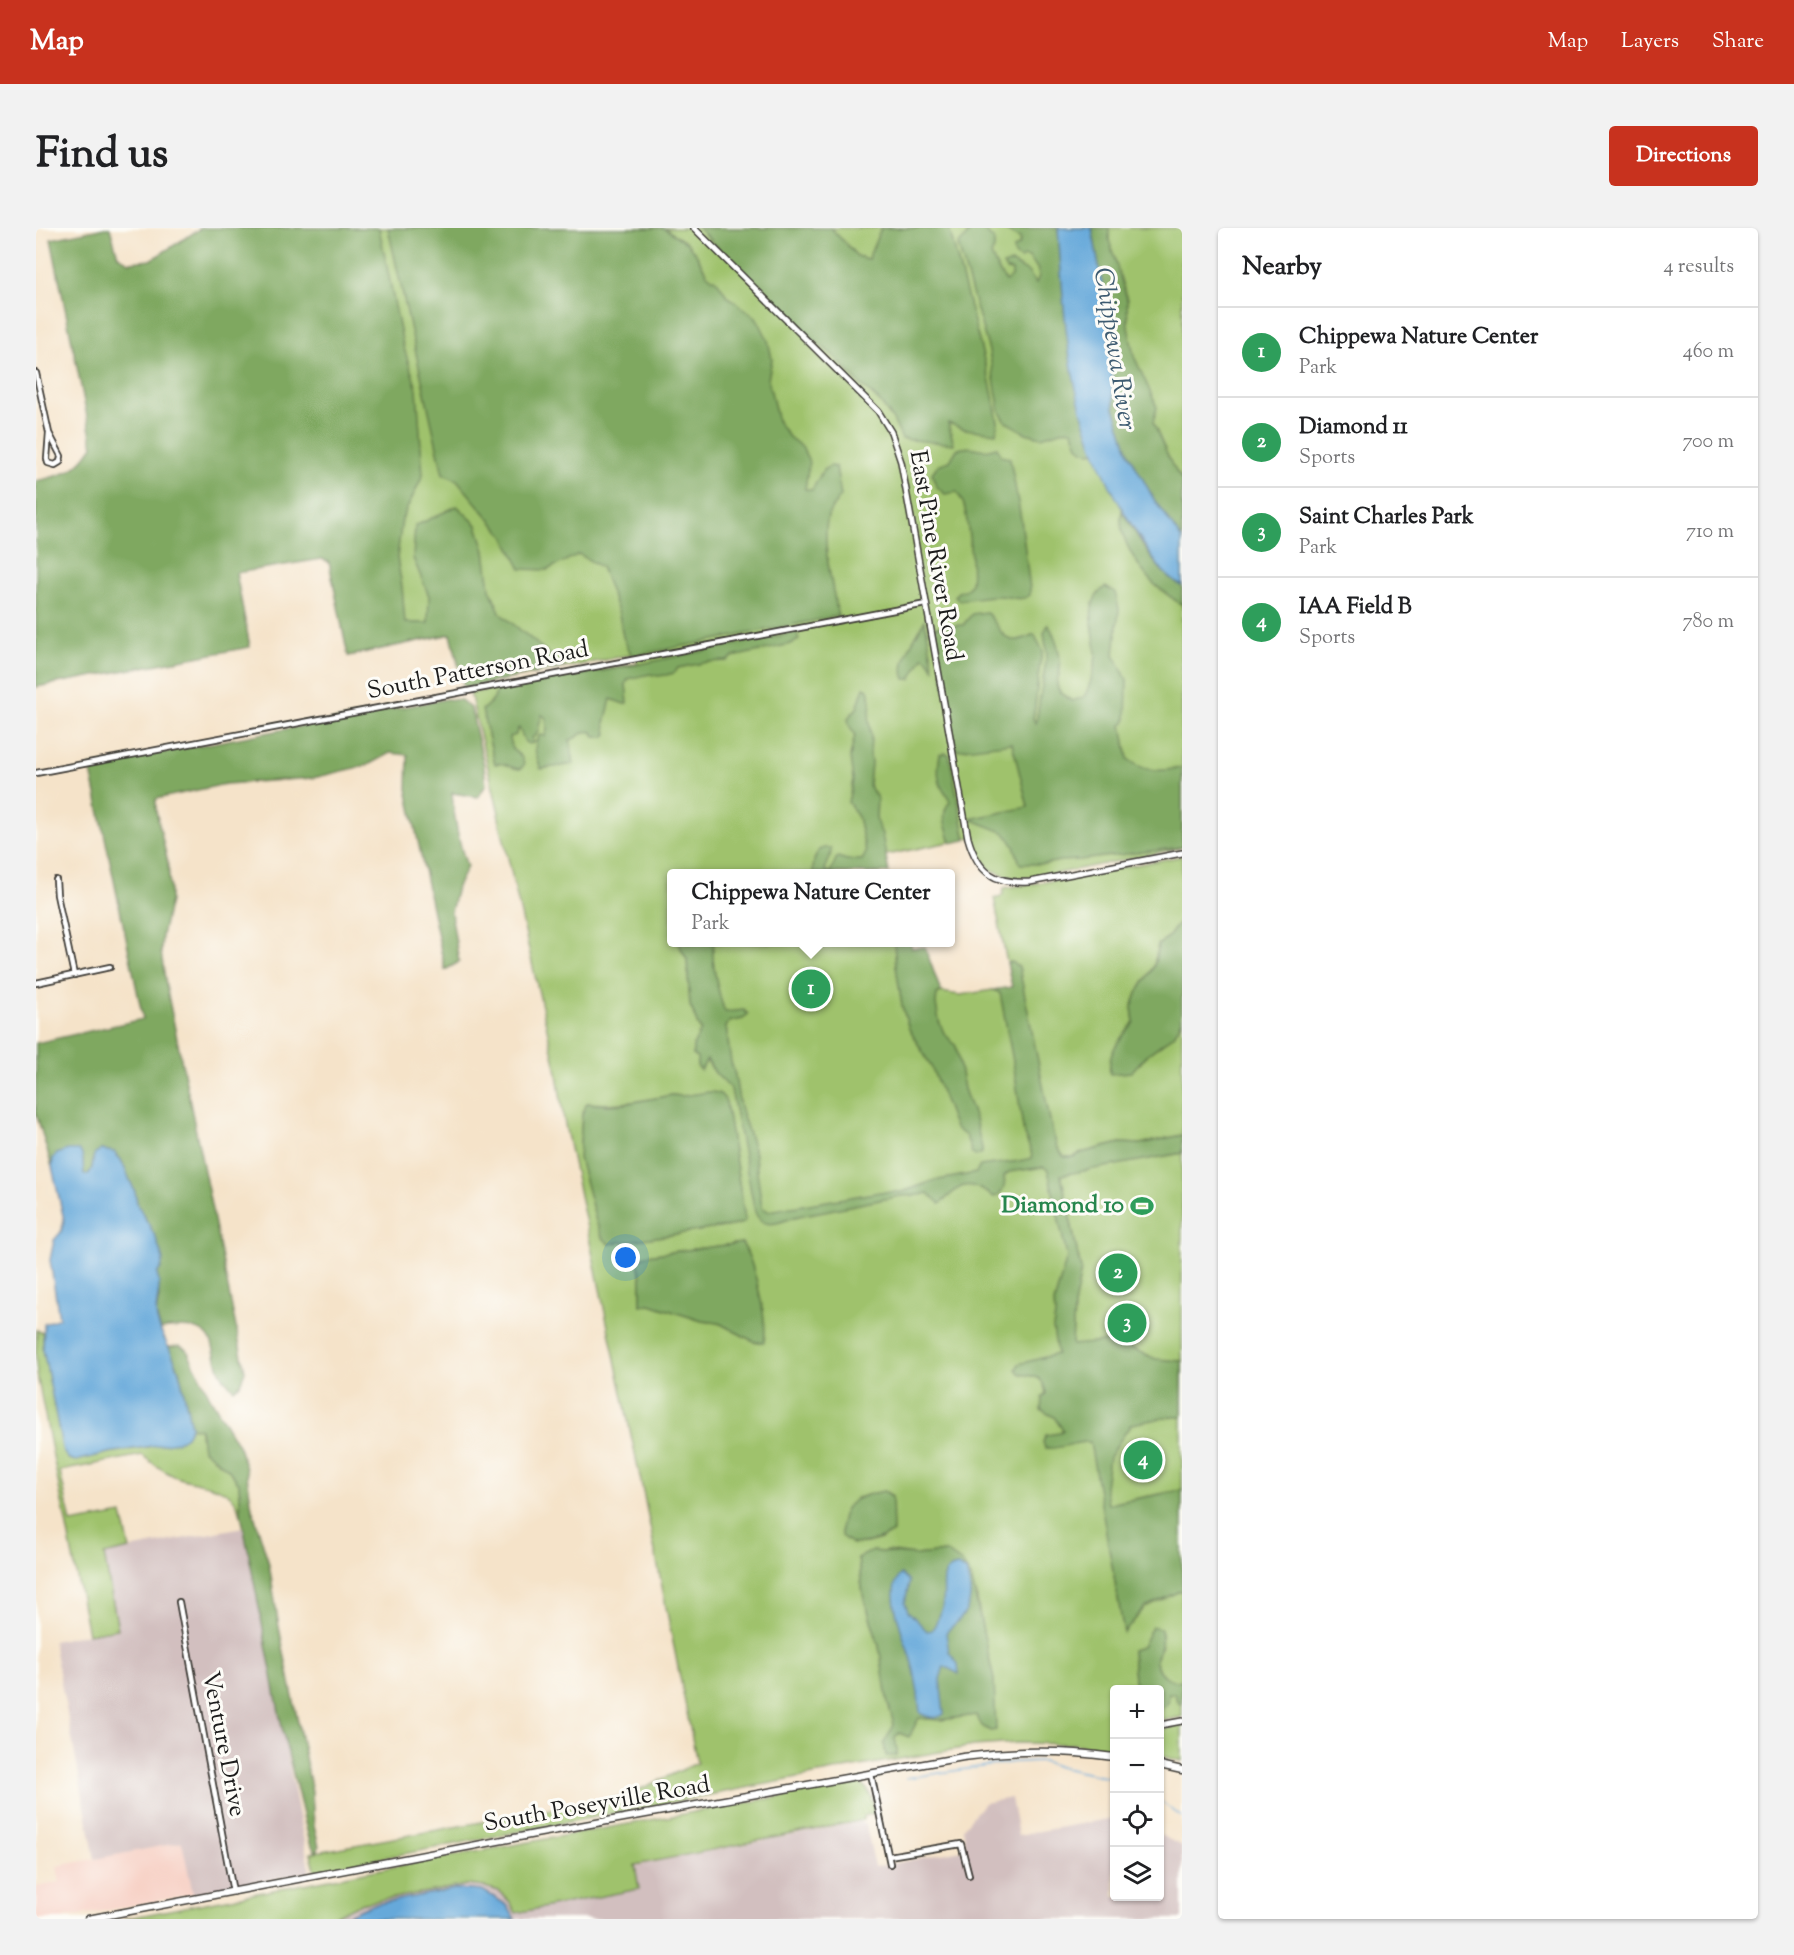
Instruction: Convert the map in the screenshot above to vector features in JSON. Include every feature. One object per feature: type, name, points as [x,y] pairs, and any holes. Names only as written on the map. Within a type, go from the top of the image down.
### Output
[{"type":"main road","name":"South Poseyville Road","points":[[88,1919],[512,1838],[999,1753],[1056,1751],[1110,1757]]},
{"type":"main road","points":[[1164,1766],[1182,1770]]},
{"type":"street","name":"East Pine River Road","points":[[694,228],[878,411],[897,446],[968,838],[981,868],[998,879],[1030,882],[1182,853]]},
{"type":"street","points":[[36,373],[49,433],[61,456],[60,462],[55,465],[48,463],[47,459],[49,433]]},
{"type":"street","name":"South Patterson Road","points":[[36,773],[926,604]]},
{"type":"street","points":[[56,880],[57,895],[74,975]]},
{"type":"street","points":[[36,983],[110,967]]},
{"type":"street","name":"Venture Drive","points":[[179,1602],[233,1892]]},
{"type":"street","points":[[1164,1724],[1182,1721]]},
{"type":"street","points":[[871,1774],[890,1864]]},
{"type":"street","points":[[889,1856],[961,1844],[969,1875]]},
{"type":"shaded area","points":[[243,1527],[310,1872],[193,1894],[182,1842],[95,1859],[53,1641],[118,1628],[104,1554]]},
{"type":"shaded area","points":[[1011,1798],[1018,1835],[1110,1819],[1110,1901],[1164,1901],[1164,1837],[1182,1846],[1182,1919],[329,1919],[359,1904],[466,1885],[499,1891],[510,1902],[516,1913],[639,1889],[635,1866],[861,1822],[866,1825],[875,1867],[966,1849],[963,1828],[984,1803]]},
{"type":"shaded area","points":[[183,1842],[193,1894],[60,1919],[36,1919],[36,1887],[60,1882],[57,1866]]},
{"type":"green space","points":[[110,228],[118,256],[129,262],[151,260],[201,228],[379,228],[403,345],[417,389],[423,475],[402,519],[397,558],[405,623],[428,623],[429,596],[413,558],[415,526],[457,506],[477,525],[485,551],[490,589],[501,614],[565,667],[464,688],[451,634],[348,656],[329,562],[322,559],[236,573],[250,647],[36,687],[36,481],[69,471],[93,446],[51,239]]},
{"type":"green space","points":[[262,228],[1182,228],[1182,848],[1020,879],[989,869],[976,849],[974,837],[877,857],[881,869],[667,869],[667,947],[680,947],[687,959],[690,1005],[701,1031],[696,1050],[701,1070],[706,1060],[725,1082],[698,947],[905,947],[937,994],[941,992],[960,995],[1012,987],[1074,1264],[1070,1335],[1072,1341],[1074,1306],[1081,1270],[1061,1174],[1182,1153],[1182,1490],[1103,1505],[1124,1632],[1145,1607],[1182,1590],[1182,1680],[1168,1679],[1158,1668],[1156,1659],[1162,1646],[1149,1635],[1142,1647],[1132,1650],[1136,1685],[1110,1685],[1110,1749],[1073,1744],[1018,1743],[974,1746],[315,1871],[311,1853],[625,1796],[697,1763],[644,1496],[564,1120],[556,1068],[470,693],[635,663],[637,676],[640,675],[635,654],[464,688],[451,634],[348,656]],"holes":[[[672,1095],[726,1102],[745,1220],[743,1223],[609,1244],[580,1143],[582,1114],[588,1103],[620,1103]],[[742,1243],[764,1341],[755,1342],[719,1323],[702,1321],[650,1304],[641,1305],[638,1260],[647,1255]],[[884,1491],[892,1496],[892,1507],[882,1539],[852,1544],[856,1498]],[[887,1551],[915,1555],[946,1552],[976,1593],[994,1680],[976,1715],[940,1720],[919,1718],[883,1669],[879,1646],[863,1594],[858,1558]]]},
{"type":"green space","points":[[388,228],[664,228],[687,243],[707,274],[718,282],[727,296],[756,317],[768,340],[772,359],[768,379],[778,422],[789,437],[803,448],[809,463],[805,489],[812,490],[823,470],[830,466],[836,467],[841,496],[828,516],[826,540],[828,566],[838,616],[632,656],[623,637],[619,614],[601,567],[579,554],[547,570],[521,569],[504,536],[457,480],[443,474]]},
{"type":"green space","points":[[698,228],[831,228],[857,256],[868,259],[881,228],[949,228],[991,386],[998,422],[996,433],[965,429],[948,423],[954,444],[902,439],[893,420],[880,402]]},
{"type":"green space","points":[[974,228],[985,231],[994,240],[991,255],[1006,281],[1012,276],[1012,271],[1006,270],[1003,265],[1012,263],[1028,272],[1036,283],[1039,276],[1037,268],[1029,257],[1024,256],[1021,259],[1014,254],[1014,248],[1019,245],[1021,239],[1001,228],[1058,228],[1069,352],[1083,416],[1096,451],[1082,450],[1077,444],[1073,431],[1068,429],[1041,437],[1026,433],[1006,422],[1000,412],[989,351],[958,245]]},
{"type":"green space","points":[[1092,228],[1109,228],[1109,240],[1127,299],[1128,327],[1134,356],[1157,407],[1153,423],[1182,481],[1182,540],[1155,501],[1129,454],[1114,408],[1108,318]]},
{"type":"green space","points":[[970,447],[985,450],[997,447],[1001,456],[1010,458],[1030,589],[1030,595],[1026,597],[1018,599],[992,596],[959,600],[955,597],[958,592],[970,586],[972,571],[964,505],[957,492],[945,494],[936,486],[932,473],[938,465],[950,461],[957,449]]},
{"type":"green space","points":[[1122,511],[1155,563],[1172,580],[1182,586],[1182,605],[1153,583],[1138,564],[1124,538]]},
{"type":"green space","points":[[1105,587],[1115,592],[1119,609],[1114,654],[1127,680],[1126,721],[1122,725],[1128,759],[1148,769],[1182,768],[1182,847],[1045,864],[1020,864],[1014,846],[1005,833],[970,819],[1028,807],[1012,743],[956,750],[934,627],[963,625],[972,614],[986,612],[1009,639],[1023,639],[1034,634],[1043,651],[1033,718],[1036,723],[1047,654],[1044,633],[1048,624],[1059,652],[1060,670],[1057,684],[1059,689],[1072,701],[1084,697],[1096,658],[1092,609],[1098,594]]},
{"type":"green space","points":[[925,620],[934,670],[928,660],[923,657],[911,679],[905,679],[903,672],[906,657]]},
{"type":"green space","points":[[797,632],[799,640],[791,644],[733,657],[727,661],[678,668],[674,673],[666,675],[650,674],[628,679],[626,684],[628,703],[624,704],[611,699],[605,723],[607,734],[604,737],[595,737],[593,732],[586,732],[570,740],[574,764],[541,769],[535,748],[537,739],[540,735],[545,736],[547,730],[546,718],[542,715],[537,734],[532,738],[533,743],[525,742],[519,728],[516,735],[510,737],[512,749],[521,757],[524,765],[520,769],[495,764],[482,710],[494,699],[497,689],[625,667]]},
{"type":"green space","points":[[864,687],[868,689],[871,701],[869,785],[877,798],[876,818],[882,834],[888,869],[832,869],[837,857],[862,860],[866,853],[858,817],[848,802],[853,780],[850,757],[855,735],[848,718],[857,708]]},
{"type":"green space","points":[[446,699],[461,700],[471,709],[484,765],[486,785],[478,797],[452,793],[457,831],[467,867],[457,887],[451,912],[459,962],[445,970],[407,789],[408,755],[390,753],[368,765],[313,778],[226,784],[156,799],[156,811],[168,863],[170,888],[170,901],[162,935],[161,952],[245,1371],[240,1384],[234,1389],[224,1378],[218,1366],[208,1336],[199,1330],[184,1327],[160,1329],[156,1313],[159,1298],[157,1274],[161,1268],[156,1238],[137,1203],[135,1192],[121,1160],[114,1152],[101,1150],[93,1158],[92,1170],[87,1175],[84,1174],[83,1161],[53,1158],[52,1167],[36,1113],[36,1043],[143,1019],[90,766]]},
{"type":"green space","points":[[940,754],[949,754],[966,840],[951,843],[944,816],[950,802],[939,781],[938,772]]},
{"type":"green space","points":[[831,848],[825,869],[813,869],[814,859],[818,851]]},
{"type":"green space","points":[[1182,856],[1182,918],[1170,935],[1158,945],[1154,966],[1138,991],[1132,1007],[1134,1022],[1128,1030],[1140,1064],[1148,1054],[1174,1035],[1182,1020],[1182,1135],[1140,1144],[1120,1143],[1074,1157],[1064,1157],[1057,1147],[1052,1130],[1012,962],[1007,963],[994,898],[999,898],[1003,894],[1004,888]]},
{"type":"green space","points":[[1182,918],[1182,1020],[1174,1035],[1148,1054],[1131,1072],[1110,1074],[1113,1051],[1134,1022],[1132,1007],[1138,991],[1154,966],[1158,945],[1170,935]]},
{"type":"green space","points":[[680,947],[713,947],[714,968],[725,1012],[744,1010],[748,1014],[743,1019],[729,1022],[726,1027],[740,1107],[754,1149],[762,1207],[768,1211],[880,1192],[902,1192],[933,1181],[976,1173],[980,1166],[1032,1158],[1024,1135],[1000,993],[993,990],[1012,987],[1007,963],[1012,962],[1019,967],[1052,1130],[1057,1147],[1064,1157],[1074,1157],[1120,1143],[1140,1144],[1182,1135],[1182,1153],[1061,1175],[1081,1270],[1074,1306],[1072,1345],[1114,1341],[1156,1359],[1182,1361],[1182,1417],[1131,1424],[1109,1457],[1105,1487],[1108,1504],[1182,1490],[1182,1590],[1145,1607],[1124,1633],[1090,1442],[1045,1448],[1043,1442],[1046,1435],[1060,1433],[1063,1430],[1054,1417],[1041,1410],[1042,1398],[1046,1393],[1040,1379],[1019,1373],[1016,1369],[1019,1364],[1057,1354],[1053,1328],[1054,1303],[1067,1257],[1048,1170],[1044,1167],[1009,1172],[1004,1176],[1002,1191],[994,1197],[977,1188],[965,1186],[940,1204],[928,1193],[900,1196],[775,1223],[764,1222],[755,1212],[731,1089],[716,1074],[707,1060],[701,1070],[697,1066],[697,1058],[693,1055],[693,1046],[701,1030],[690,1006],[687,959]]},
{"type":"green space","points":[[894,947],[925,947],[941,992],[937,994],[936,1004],[939,1021],[944,1033],[956,1046],[964,1089],[975,1119],[982,1148],[982,1153],[976,1156],[972,1154],[966,1136],[955,1128],[931,1066],[909,1029],[902,1006]]},
{"type":"green space","points":[[709,1092],[719,1094],[726,1102],[745,1220],[743,1223],[731,1226],[609,1244],[602,1237],[596,1221],[579,1158],[582,1114],[587,1103],[623,1104],[672,1095],[682,1096]]},
{"type":"green space","points":[[742,1243],[751,1263],[759,1291],[764,1320],[764,1342],[755,1342],[719,1323],[702,1321],[650,1304],[641,1305],[638,1260],[647,1255]]},
{"type":"green space","points":[[37,1330],[43,1333],[43,1349],[63,1452],[69,1459],[76,1461],[148,1447],[186,1436],[191,1427],[200,1429],[200,1436],[213,1458],[228,1469],[239,1483],[241,1514],[230,1495],[215,1487],[174,1476],[142,1455],[60,1471],[71,1523],[122,1514],[130,1549],[104,1555],[118,1629],[88,1634],[38,1380]]},
{"type":"green space","points":[[180,1346],[187,1350],[210,1397],[239,1447],[246,1469],[252,1508],[269,1564],[279,1627],[312,1792],[314,1826],[319,1847],[316,1852],[310,1843],[283,1733],[241,1514],[239,1483],[228,1469],[203,1449],[200,1429],[191,1427],[179,1370],[168,1347]]},
{"type":"green space","points":[[884,1491],[892,1496],[893,1532],[873,1541],[852,1544],[841,1536],[841,1525],[846,1508],[857,1499]]},
{"type":"green space","points":[[872,1551],[915,1555],[946,1552],[962,1563],[971,1577],[994,1680],[996,1730],[990,1731],[982,1726],[976,1715],[940,1720],[919,1718],[909,1737],[899,1733],[895,1738],[896,1756],[886,1756],[884,1743],[894,1725],[887,1699],[879,1646],[863,1594],[858,1558]]},
{"type":"green space","points":[[1152,1626],[1161,1629],[1161,1644],[1156,1663],[1164,1676],[1172,1680],[1182,1680],[1182,1704],[1179,1703],[1175,1693],[1169,1694],[1168,1703],[1164,1706],[1164,1685],[1136,1685],[1132,1650],[1142,1647]]},
{"type":"green space","points":[[1175,1693],[1179,1703],[1182,1704],[1182,1717],[1164,1720],[1164,1703],[1169,1694]]},
{"type":"green space","points":[[1182,1725],[1182,1761],[1164,1757],[1164,1729]]},
{"type":"green space","points":[[859,1783],[869,1792],[875,1813],[864,1816],[864,1820],[635,1865],[639,1889],[516,1913],[510,1902],[499,1891],[466,1885],[359,1904],[329,1919],[123,1919],[381,1869]]},
{"type":"water","name":"Chippewa River","points":[[1058,228],[1092,228],[1108,318],[1114,408],[1129,454],[1155,501],[1182,540],[1182,586],[1162,570],[1147,549],[1113,492],[1093,447],[1073,375],[1069,351]]},
{"type":"water","points":[[68,1150],[81,1152],[84,1174],[87,1175],[91,1170],[95,1153],[101,1150],[114,1152],[121,1160],[135,1192],[137,1203],[156,1238],[163,1260],[157,1274],[159,1287],[157,1320],[179,1372],[191,1427],[186,1436],[177,1442],[108,1453],[76,1461],[69,1459],[63,1452],[43,1349],[44,1324],[59,1318],[50,1260],[54,1240],[61,1232],[64,1220],[52,1167],[53,1158]]},
{"type":"water","points":[[958,1566],[966,1571],[970,1590],[968,1608],[946,1633],[949,1652],[958,1664],[959,1674],[944,1666],[940,1679],[944,1714],[935,1718],[929,1717],[920,1713],[914,1671],[895,1607],[896,1583],[901,1574],[909,1582],[905,1603],[908,1611],[927,1631],[932,1630],[942,1606],[945,1575],[951,1568]]},
{"type":"water","points":[[455,1889],[484,1891],[507,1905],[515,1919],[339,1919],[371,1905]]},
{"type":"waterway","points":[[906,1778],[1014,1762],[1043,1761],[1059,1767],[1110,1778]]},
{"type":"waterway","points":[[1164,1804],[1182,1817]]},
{"type":"place","name":"Chippewa Nature Center","points":[[811,989]]},
{"type":"place","name":"Diamond 10","points":[[1142,1206]]},
{"type":"place","name":"Diamond 11","points":[[1118,1273]]},
{"type":"place","name":"Saint Charles Park","points":[[1127,1323]]},
{"type":"place","name":"IAA Field B","points":[[1143,1460]]}]
